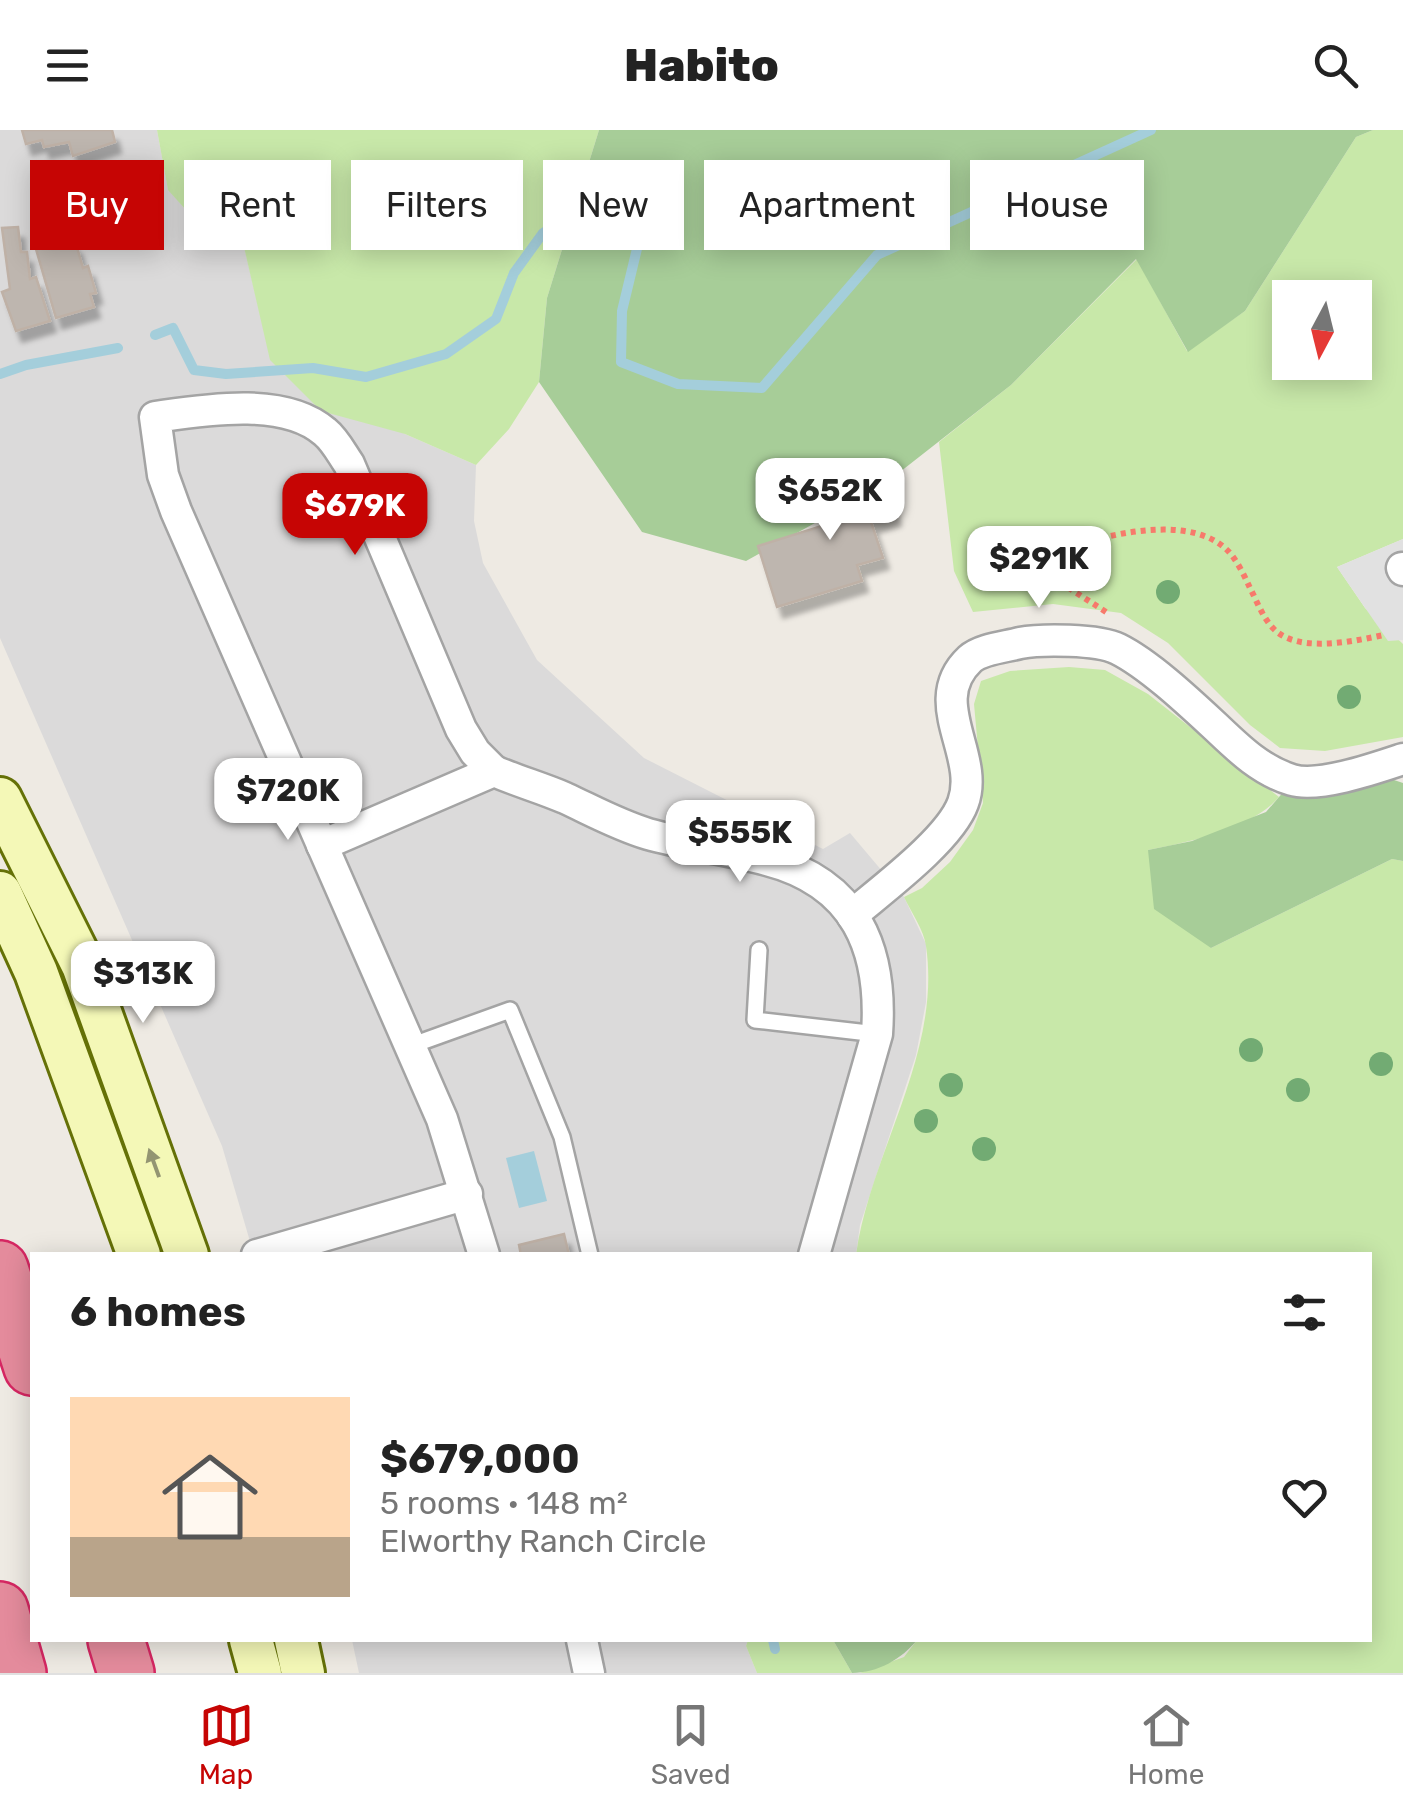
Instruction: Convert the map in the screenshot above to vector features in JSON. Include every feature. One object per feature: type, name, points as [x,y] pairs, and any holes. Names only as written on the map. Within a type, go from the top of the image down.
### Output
[{"type":"highway","points":[[0,1269],[30,1361]]},
{"type":"highway","points":[[0,1610],[18,1673]]},
{"type":"highway","points":[[117,1642],[126,1673]]},
{"type":"main road","points":[[0,798],[82,965],[186,1252]]},
{"type":"main road","points":[[0,893],[36,972],[138,1252]]},
{"type":"main road","points":[[252,1642],[260,1673]]},
{"type":"main road","points":[[296,1642],[303,1673]]},
{"type":"street","points":[[483,1252],[442,1119],[176,511],[164,474],[155,417],[229,407],[274,411],[326,432],[348,464],[461,730],[494,771],[564,798],[616,825],[770,860],[807,874],[836,894],[861,926],[876,963],[880,996],[877,1034],[815,1252]]},
{"type":"street","points":[[852,915],[953,824],[959,813],[967,789],[960,740],[950,713],[958,677],[972,657],[1030,641],[1116,648],[1173,690],[1252,760],[1295,781],[1348,776],[1403,759]]},
{"type":"street","points":[[322,845],[494,771]]},
{"type":"street","points":[[267,1252],[467,1194]]},
{"type":"street","points":[[582,1642],[590,1673]]},
{"type":"lane","points":[[759,950],[755,1020],[877,1034]]},
{"type":"lane","points":[[410,1046],[510,1010],[562,1138],[589,1252]]},
{"type":"path","points":[[1116,648],[1124,626],[1069,588],[1061,578],[1061,568],[1072,549],[1107,536],[1133,532],[1193,532],[1225,548],[1267,621],[1288,639],[1304,644],[1384,635]]},
{"type":"shaded area","points":[[0,130],[157,130],[163,160],[30,160],[30,250],[164,250],[164,168],[168,189],[184,208],[184,250],[245,250],[271,360],[405,434],[476,465],[474,521],[483,563],[537,660],[644,758],[823,849],[850,833],[904,897],[926,944],[926,1002],[916,1055],[860,1225],[856,1252],[253,1252],[222,1146],[0,638]]},
{"type":"shaded area","points":[[1403,539],[1403,640],[1388,641],[1337,567]]},
{"type":"shaded area","points":[[352,1642],[747,1642],[757,1673],[359,1673]]},
{"type":"green space","points":[[157,130],[599,130],[590,160],[543,160],[543,250],[562,250],[547,298],[539,382],[509,429],[476,465],[405,434],[321,411],[270,360],[245,250],[331,250],[331,160],[184,160],[184,208],[168,190]]},
{"type":"green space","points":[[599,130],[1373,130],[1356,137],[1245,311],[1188,352],[1136,259],[1011,385],[882,486],[746,561],[642,532],[539,382],[547,298],[562,250],[684,250],[684,160],[590,160]]},
{"type":"green space","points":[[1373,130],[1403,130],[1403,539],[1337,567],[1365,608],[1403,644],[1403,737],[1325,751],[1280,748],[1250,725],[1168,643],[1121,613],[1053,604],[973,612],[954,571],[939,442],[1011,385],[1137,259],[1187,351],[1245,311],[1356,137]]},
{"type":"green space","points":[[1069,667],[1105,670],[1148,694],[1279,797],[1236,826],[1148,850],[1211,948],[1392,859],[1403,861],[1403,1673],[860,1673],[904,1657],[915,1642],[1372,1642],[1372,1252],[857,1252],[875,1179],[915,1064],[924,1025],[928,986],[926,946],[904,897],[922,888],[950,862],[973,830],[983,803],[974,704],[981,681],[1010,671]]},
{"type":"green space","points":[[1349,765],[1403,783],[1403,861],[1392,859],[1211,948],[1154,909],[1148,850],[1192,841],[1266,812],[1298,775]]},
{"type":"green space","points":[[747,1642],[834,1642],[852,1673],[757,1673]]},
{"type":"green space","points":[[834,1642],[915,1642],[888,1664],[852,1673]]},
{"type":"water","points":[[534,1151],[547,1201],[519,1208],[506,1158]]},
{"type":"building","points":[[22,130],[112,130],[115,142],[73,156],[69,142],[44,147],[42,140],[26,144]]},
{"type":"building","points":[[18,227],[21,252],[27,252],[30,279],[36,277],[50,321],[16,331],[2,292],[10,289],[2,228]]},
{"type":"building","points":[[36,250],[78,250],[83,268],[88,266],[96,293],[90,294],[94,307],[56,318]]},
{"type":"building","points":[[883,473],[895,515],[871,522],[883,558],[857,565],[862,581],[777,607],[758,546],[825,525],[815,494]]},
{"type":"building","points":[[564,1234],[568,1252],[520,1252],[519,1245]]},
{"type":"waterway","points":[[155,335],[173,328],[194,370],[226,374],[313,368],[366,377],[446,354],[496,319],[514,273],[543,233],[610,187],[629,179],[642,228],[622,311],[621,362],[678,384],[762,388],[877,255],[1151,130]]},
{"type":"waterway","points":[[0,374],[26,365],[118,348]]},
{"type":"waterway","points":[[773,1642],[775,1649]]}]
